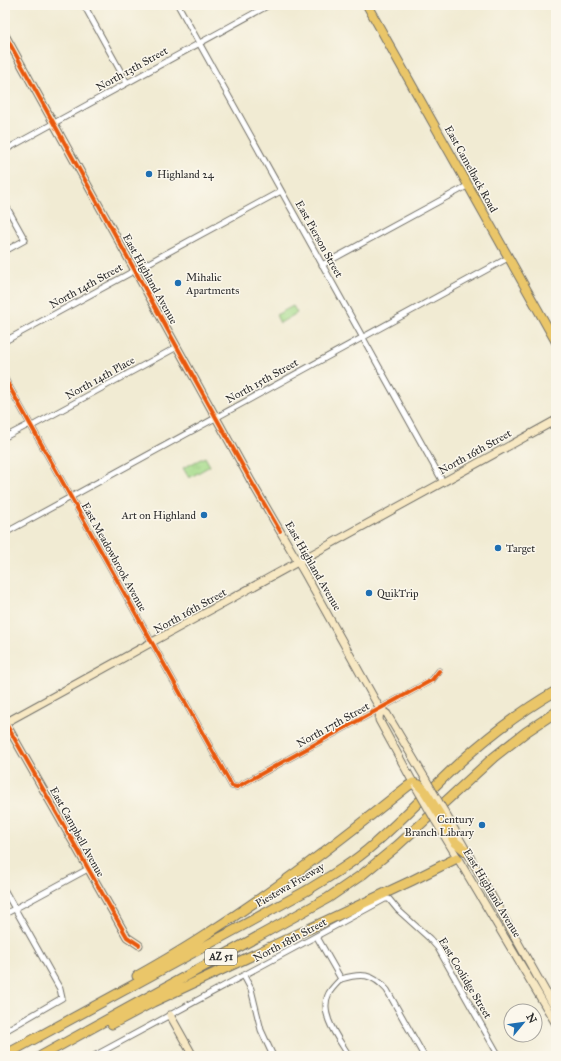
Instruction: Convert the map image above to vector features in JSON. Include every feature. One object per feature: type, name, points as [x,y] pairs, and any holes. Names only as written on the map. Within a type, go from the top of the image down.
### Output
[{"type":"highway","name":"Piestewa Freeway","points":[[5,1055],[306,891],[341,869],[393,828],[490,736],[530,706],[556,691]]},
{"type":"highway","name":"AZ 51","points":[[42,1056],[308,910],[345,887],[377,864],[494,757],[526,732],[556,712]]},
{"type":"highway","points":[[53,1028],[97,998],[191,944],[232,918],[418,783],[440,815],[455,842],[467,852]]},
{"type":"highway","points":[[61,1045],[110,1025],[160,999],[411,882],[457,858]]},
{"type":"main road","name":"East Camelback Road","points":[[367,5],[467,186],[556,342]]},
{"type":"main road","name":"East Highland Avenue","points":[[5,35],[251,481],[380,709],[387,714],[418,783]]},
{"type":"main road","name":"North 16th Street","points":[[5,722],[556,420]]},
{"type":"main road","name":"East Highland Avenue","points":[[380,709],[379,720],[418,783]]},
{"type":"main road","name":"East Campbell Avenue","points":[[5,722],[127,937],[139,945]]},
{"type":"main road","name":"East Highland Avenue","points":[[440,815],[457,858],[552,1007]]},
{"type":"main road","name":"East Highland Avenue","points":[[467,852],[552,1007],[556,1024]]},
{"type":"main road","points":[[457,858],[467,852]]},
{"type":"main road","points":[[170,1016],[193,1056]]},
{"type":"street","points":[[84,5],[127,83]]},
{"type":"street","name":"East Pierson Street","points":[[178,5],[442,482]]},
{"type":"street","name":"North 13th Street","points":[[5,150],[269,5]]},
{"type":"street","points":[[322,265],[467,186]]},
{"type":"street","name":"North 14th Street","points":[[5,341],[281,191]]},
{"type":"street","points":[[5,204],[25,240],[5,251]]},
{"type":"street","name":"North 15th Street","points":[[5,533],[508,258]]},
{"type":"street","name":"North 14th Place","points":[[5,437],[31,425],[177,347]]},
{"type":"street","name":"East Meadowbrook Avenue","points":[[5,379],[232,786]]},
{"type":"street","name":"North 17th Street","points":[[232,786],[237,787],[380,709],[432,680],[439,671]]},
{"type":"street","points":[[5,914],[88,869]]},
{"type":"street","points":[[5,891],[60,989],[62,998],[58,1002],[5,1031]]},
{"type":"street","name":"North 18th Street","points":[[94,1056],[385,899],[389,899]]},
{"type":"street","name":"East Coolidge Street","points":[[389,899],[398,910],[438,948],[499,1056]]},
{"type":"street","points":[[317,937],[341,979]]},
{"type":"street","points":[[349,1056],[328,1019],[326,1006],[328,995],[341,979],[354,975],[371,977],[380,982],[387,990],[424,1056]]},
{"type":"street","points":[[244,976],[251,989],[261,1030],[273,1056]]},
{"type":"green space","points":[[293,306],[297,313],[280,323],[276,315]]},
{"type":"green space","points":[[205,457],[210,466],[189,478],[183,468]]},
{"type":"cycle path","points":[[5,35],[280,531]]},
{"type":"cycle path","points":[[5,379],[232,786],[237,787],[432,680],[439,671]]},
{"type":"cycle path","points":[[5,722],[127,937],[139,945]]},
{"type":"place","name":"Highland 24","points":[[149,174]]},
{"type":"place","name":"Mihalic Apartments","points":[[178,283]]},
{"type":"place","name":"Art on Highland","points":[[204,515]]},
{"type":"place","name":"Target","points":[[498,548]]},
{"type":"place","name":"QuikTrip","points":[[369,593]]},
{"type":"place","name":"Century Branch Library","points":[[482,825]]}]
